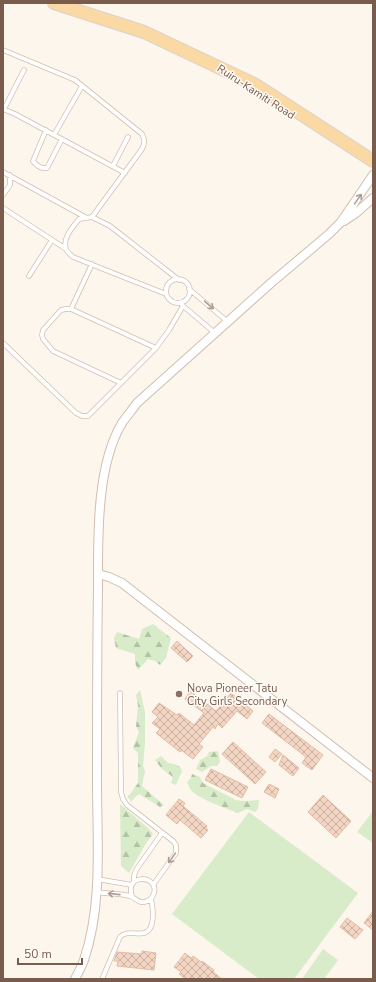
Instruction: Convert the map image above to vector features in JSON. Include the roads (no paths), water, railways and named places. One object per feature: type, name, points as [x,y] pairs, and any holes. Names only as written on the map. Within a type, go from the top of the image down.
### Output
[{"type":"main road","points":[[54,3],[144,32],[214,64]]},
{"type":"main road","name":"Ruiru-Kamiti Road","points":[[214,64],[256,85],[373,161]]},
{"type":"main road","name":"Ruiru-Kamiti Road","points":[[214,64],[373,169]]},
{"type":"street","points":[[341,222],[373,175]]},
{"type":"street","points":[[75,979],[84,960],[90,933],[97,879],[98,540],[103,482],[110,452],[122,424],[137,404],[341,222],[356,213],[373,198]]},
{"type":"street","points":[[98,574],[122,583],[373,778]]},
{"type":"lane","points":[[3,50],[75,80],[142,134],[145,140],[142,148],[92,217]]},
{"type":"lane","points":[[24,70],[4,109],[125,173]]},
{"type":"lane","points":[[54,135],[82,86]]},
{"type":"lane","points":[[46,130],[32,161],[39,166],[47,168],[62,139]]},
{"type":"lane","points":[[113,166],[128,137]]},
{"type":"lane","points":[[3,172],[86,217]]},
{"type":"lane","points":[[3,195],[10,185],[10,175]]},
{"type":"lane","points":[[3,208],[66,249],[73,257],[166,294]]},
{"type":"lane","points":[[3,343],[76,413],[82,416],[88,416],[156,348],[169,330],[182,304],[189,296],[189,289],[186,282],[179,280],[110,226],[92,217],[79,219],[67,235],[66,249]]},
{"type":"lane","points":[[29,276],[52,240]]},
{"type":"lane","points":[[71,309],[92,264]]},
{"type":"lane","points":[[179,280],[175,280],[166,286],[166,294],[170,300],[182,304],[215,333]]},
{"type":"lane","points":[[189,289],[228,322]]},
{"type":"lane","points":[[121,383],[53,351],[43,339],[43,330],[61,310],[66,308],[156,348]]},
{"type":"lane","points":[[102,979],[120,937],[125,933],[144,933],[149,928],[153,913],[151,899],[154,890],[153,885],[176,853],[177,849],[173,841],[127,805],[123,799],[121,792],[120,694]]},
{"type":"lane","points":[[151,899],[146,902],[138,902],[130,892],[136,870],[162,833]]},
{"type":"lane","points":[[97,879],[133,883],[137,879],[145,879],[153,885]]},
{"type":"lane","points":[[96,892],[132,896]]},
{"type":"place","name":"Nova Pioneer Tatu City Girls Secondary","points":[[179,694]]}]
